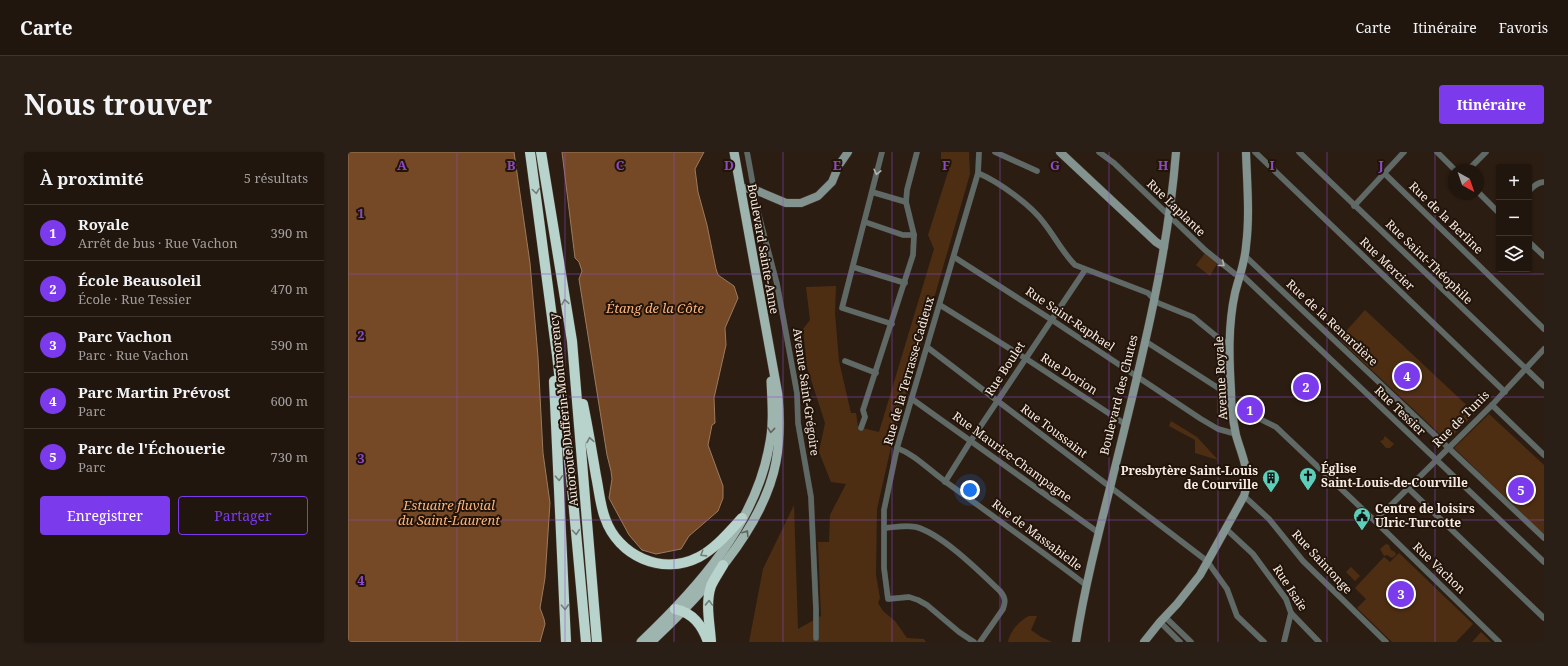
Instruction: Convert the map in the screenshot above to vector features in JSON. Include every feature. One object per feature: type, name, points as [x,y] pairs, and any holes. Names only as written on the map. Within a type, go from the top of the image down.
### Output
[{"type":"highway","name":"Autoroute Dufferin-Montmorency","points":[[530,152],[549,285],[572,488],[586,642]]},
{"type":"highway","name":"Autoroute Dufferin-Montmorency","points":[[542,152],[544,174],[572,341],[597,642]]},
{"type":"highway","points":[[549,285],[566,642]]},
{"type":"highway","points":[[572,341],[602,508],[608,527],[620,544],[632,554],[650,562],[672,564],[682,563],[700,557],[742,518]]},
{"type":"highway","points":[[587,515],[596,570],[603,642]]},
{"type":"highway","points":[[711,642],[708,604],[709,594],[723,564]]},
{"type":"highway","points":[[679,610],[691,616],[700,625],[708,642]]},
{"type":"main road","name":"Boulevard Sainte-Anne","points":[[651,642],[723,564],[756,517],[770,483],[776,463],[779,440],[780,409],[734,152]]},
{"type":"main road","name":"Boulevard Sainte-Anne","points":[[641,642],[679,610],[722,551],[742,518],[759,482],[770,447],[772,411],[769,350]]},
{"type":"street","name":"Avenue Saint-Grégoire","points":[[747,152],[753,189],[777,284],[797,393],[798,423],[811,497],[816,638]]},
{"type":"street","points":[[740,188],[753,189],[786,203],[801,203],[818,196],[832,182],[839,165],[848,152]]},
{"type":"street","points":[[882,152],[842,308],[892,324]]},
{"type":"street","points":[[862,428],[865,417],[863,410],[913,255],[914,235],[906,202],[907,190],[917,152]]},
{"type":"street","name":"Rue de la Terrasse-Cadieux","points":[[974,642],[959,632],[926,604],[918,600],[909,597],[888,599],[884,568],[884,510],[897,448],[978,173],[979,152]]},
{"type":"street","points":[[995,152],[1037,171]]},
{"type":"street","points":[[1060,152],[1156,242],[1164,247]]},
{"type":"street","name":"Rue Laplante","points":[[1099,152],[1114,163],[1204,250],[1235,274],[1240,276]]},
{"type":"street","name":"Boulevard des Chutes","points":[[1076,642],[1086,585],[1154,300],[1169,216],[1176,152]]},
{"type":"street","name":"Avenue Royale","points":[[1144,642],[1200,575],[1247,488],[1248,474],[1236,434],[1232,408],[1230,344],[1230,323],[1235,293],[1244,256],[1248,218],[1246,152]]},
{"type":"street","name":"Rue Mercier","points":[[1255,152],[1505,392]]},
{"type":"street","name":"Rue Saint-Théophile","points":[[1299,152],[1544,386]]},
{"type":"street","points":[[1354,206],[1404,152]]},
{"type":"street","points":[[1437,152],[1449,164]]},
{"type":"street","points":[[1474,164],[1486,152]]},
{"type":"street","points":[[978,173],[991,179],[1027,205],[1044,222],[1068,258],[1075,265],[1148,293],[1158,303],[1193,317],[1221,340],[1230,344]]},
{"type":"street","name":"Rue de la Berline","points":[[1384,173],[1544,329]]},
{"type":"street","points":[[1532,188],[1540,182],[1544,182]]},
{"type":"street","points":[[872,192],[906,202]]},
{"type":"street","points":[[1484,198],[1496,210]]},
{"type":"street","points":[[865,222],[903,235],[914,235]]},
{"type":"street","points":[[1532,245],[1544,256]]},
{"type":"street","name":"Rue de la Renardière","points":[[1244,256],[1544,538]]},
{"type":"street","name":"Rue Saint-Raphael","points":[[954,257],[1201,419],[1218,429],[1236,434]]},
{"type":"street","points":[[853,267],[905,283]]},
{"type":"street","name":"Rue Boulet","points":[[945,482],[1025,358],[1085,270]]},
{"type":"street","name":"Rue Tessier","points":[[1240,276],[1244,277],[1544,562]]},
{"type":"street","name":"Rue Dorion","points":[[940,305],[1025,358],[1125,424]]},
{"type":"street","points":[[1145,341],[1231,395]]},
{"type":"street","name":"Rue Toussaint","points":[[927,347],[1207,561],[1227,589],[1237,616],[1264,642]]},
{"type":"street","name":"Rue de Tunis","points":[[1375,520],[1505,392],[1544,349]]},
{"type":"street","points":[[845,361],[876,373]]},
{"type":"street","name":"Rue Maurice-Champagne","points":[[912,399],[1098,533]]},
{"type":"street","points":[[1492,405],[1544,456]]},
{"type":"street","name":"Rue Vachon","points":[[1232,408],[1248,413],[1276,427],[1375,520],[1499,642]]},
{"type":"street","name":"Rue de Massabielle","points":[[897,448],[908,452],[945,482],[979,505],[1086,585]]},
{"type":"street","points":[[1408,488],[1544,618]]},
{"type":"street","name":"Rue Saintonge","points":[[1244,496],[1269,519],[1303,561],[1386,642]]},
{"type":"street","points":[[885,528],[908,526],[925,530],[955,550],[1000,591],[1004,597],[1005,603],[1003,609],[980,642]]},
{"type":"street","name":"Rue Isaïe","points":[[1225,528],[1253,554],[1286,599],[1291,613],[1319,642]]},
{"type":"street","points":[[1284,642],[1291,613]]},
{"type":"street","points":[[1163,619],[1180,642]]},
{"type":"street","points":[[1163,619],[1191,642]]},
{"type":"shaded area","points":[[941,152],[969,152],[970,174],[891,447],[877,509],[876,575],[880,598],[878,603],[883,611],[895,621],[907,638],[924,639],[926,642],[749,642],[763,569],[794,505],[798,629],[821,616],[818,542],[829,542],[830,515],[846,484],[831,482],[819,452],[825,423],[807,367],[803,329],[810,320],[806,287],[836,286],[835,313],[839,361],[851,413],[856,413],[858,427],[879,432],[934,249],[928,235],[948,172],[941,159]]},
{"type":"shaded area","points":[[1206,252],[1218,262],[1210,276],[1196,265]]},
{"type":"shaded area","points":[[1365,310],[1475,413],[1447,441],[1339,339]]},
{"type":"shaded area","points":[[1489,414],[1544,465],[1544,535],[1454,448]]},
{"type":"shaded area","points":[[1171,421],[1197,437],[1218,460],[1195,453],[1195,440],[1169,426]]},
{"type":"shaded area","points":[[1385,436],[1394,444],[1390,448],[1386,448],[1380,441],[1383,440]]},
{"type":"shaded area","points":[[1386,544],[1389,545],[1391,550],[1395,552],[1396,555],[1392,558],[1387,555],[1384,556],[1380,549]]},
{"type":"shaded area","points":[[1399,553],[1473,624],[1456,642],[1392,642],[1357,608],[1366,599],[1355,588],[1384,557],[1390,562]]},
{"type":"shaded area","points":[[1351,567],[1360,576],[1355,581],[1346,572]]},
{"type":"shaded area","points":[[1029,616],[1037,616],[1031,630],[1052,642],[1008,642],[1016,626]]},
{"type":"shaded area","points":[[1481,632],[1491,642],[1472,642]]},
{"type":"water","name":"Estuaire fluvial du Saint-Laurent","points":[[348,152],[514,152],[530,263],[538,357],[543,453],[550,503],[545,578],[540,608],[545,624],[540,642],[348,642]]},
{"type":"water","name":"Étang de la Côte","points":[[562,152],[704,152],[695,169],[698,192],[718,275],[734,286],[738,298],[725,328],[726,345],[714,398],[715,423],[712,425],[708,445],[723,486],[723,498],[718,511],[689,536],[681,549],[656,554],[642,550],[629,535],[609,498],[612,479],[611,471],[607,455],[579,279],[582,271],[579,262],[575,258]]},
{"type":"place","name":"Parc Martin Prévost","points":[[1407,376]]},
{"type":"place","name":"École Beausoleil","points":[[1306,387]]},
{"type":"place","name":"Royale","points":[[1250,410]]},
{"type":"place","name":"Parc de l'Échouerie","points":[[1521,490]]},
{"type":"place","name":"Église Saint-Louis-de-Courville","points":[[1308,491]]},
{"type":"place","name":"Presbytère Saint-Louis de Courville","points":[[1271,493]]},
{"type":"place","name":"Centre de loisirs Ulric-Turcotte","points":[[1362,531]]},
{"type":"place","name":"Parc Vachon","points":[[1401,594]]}]
